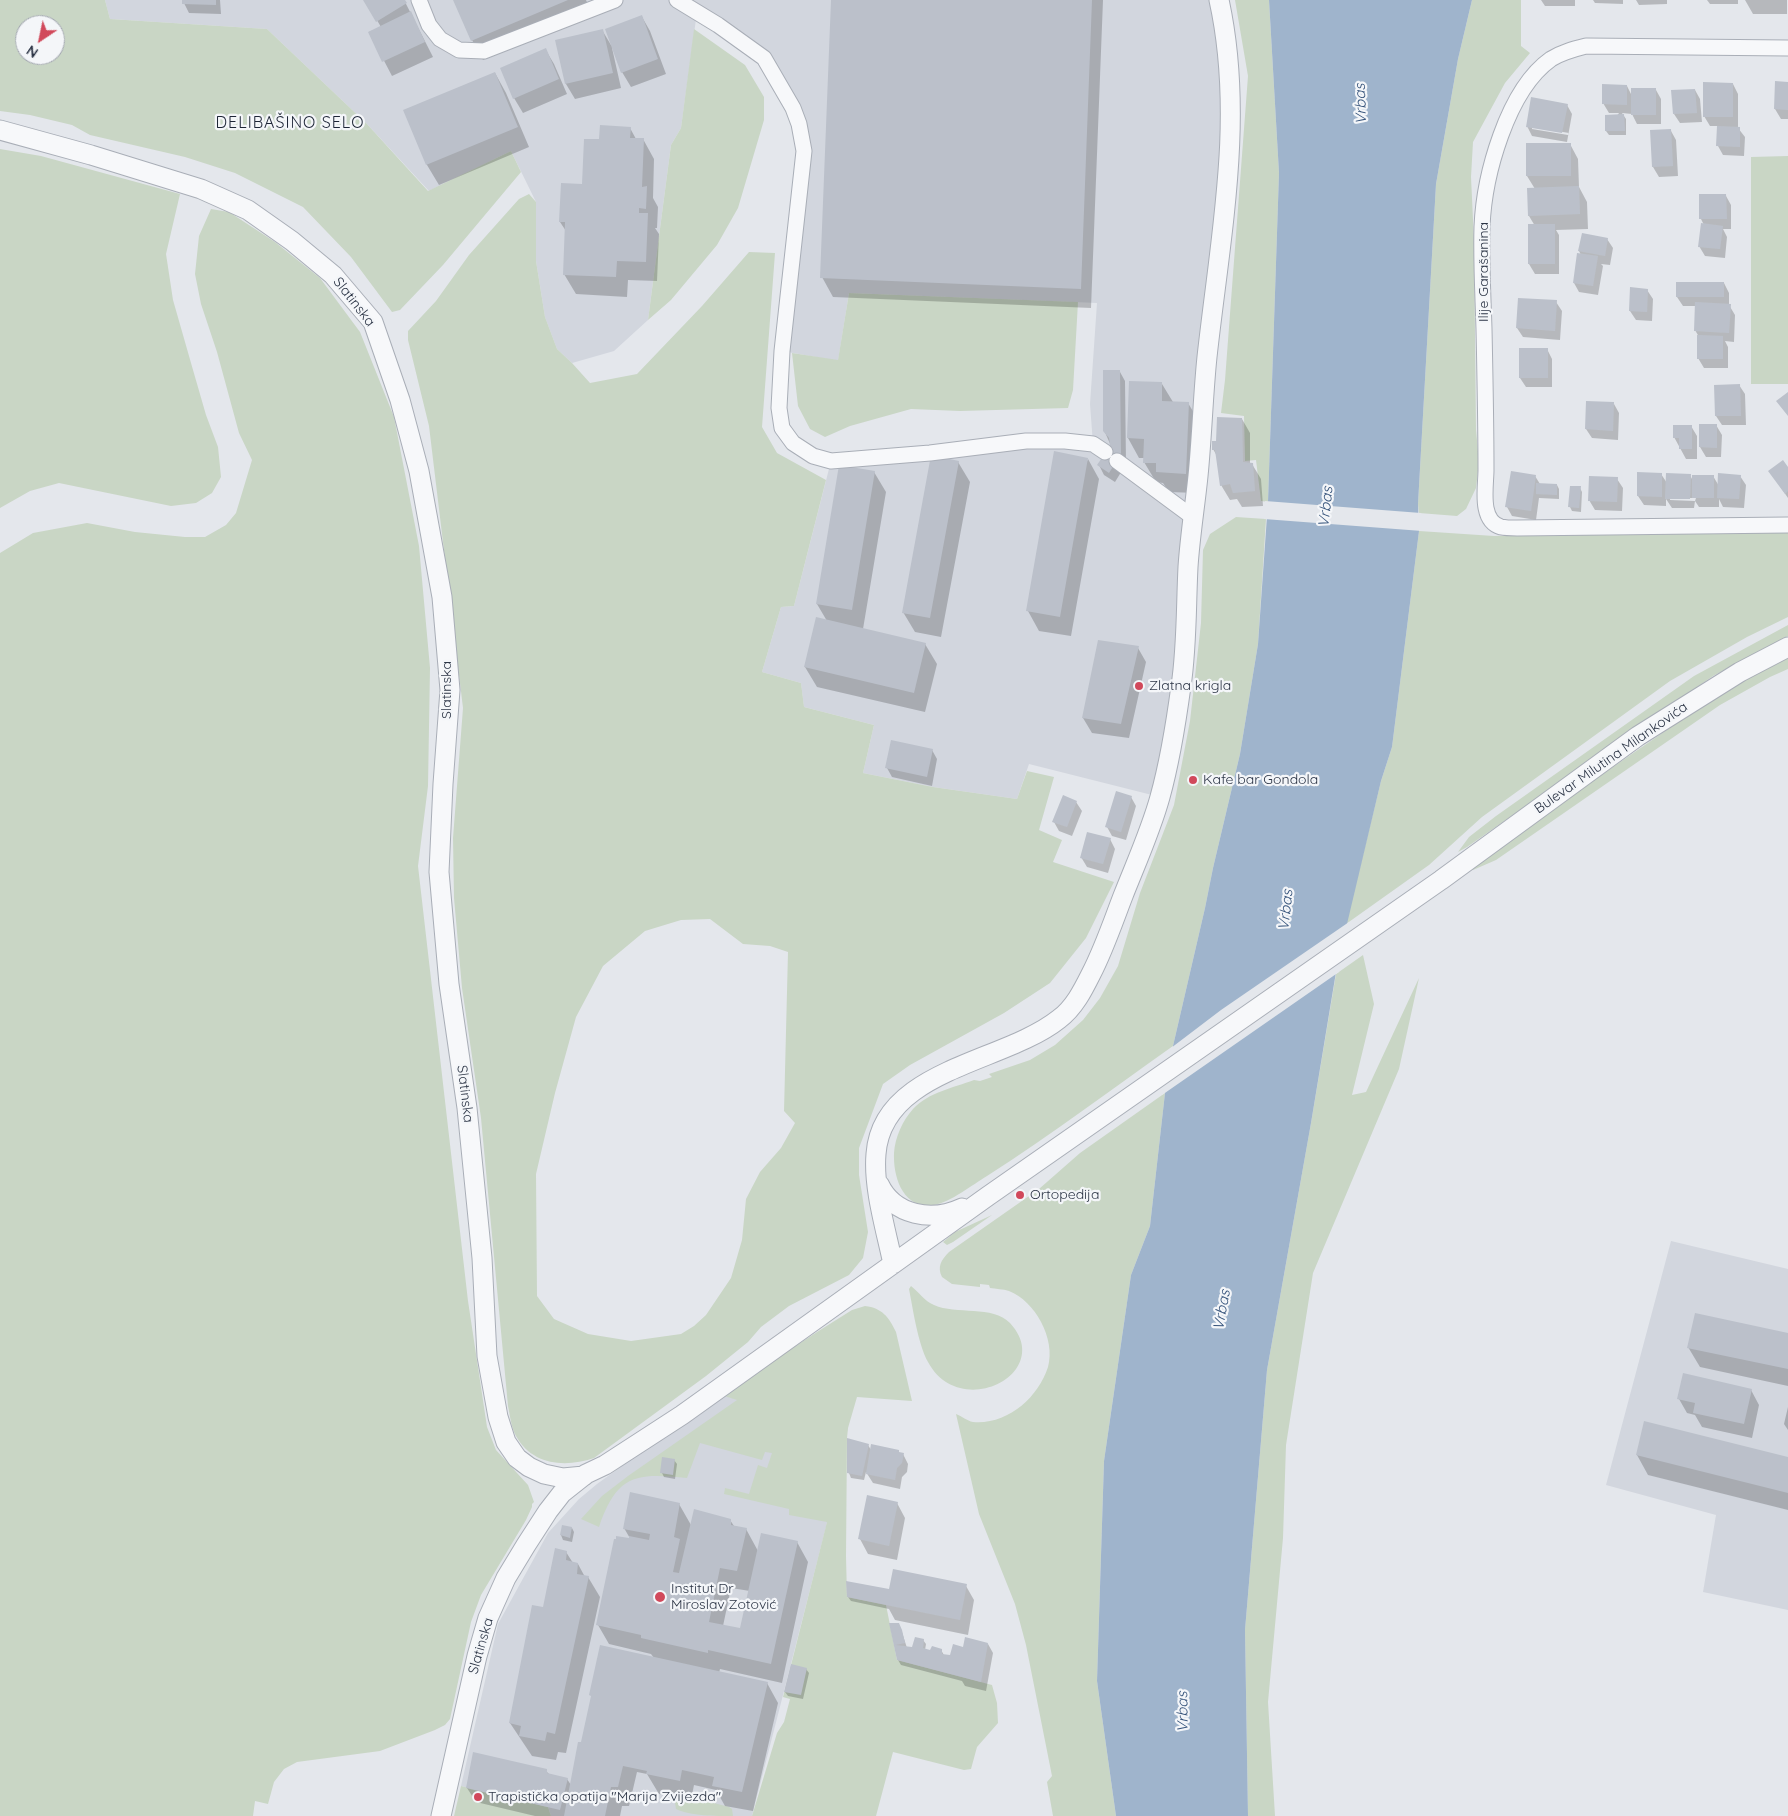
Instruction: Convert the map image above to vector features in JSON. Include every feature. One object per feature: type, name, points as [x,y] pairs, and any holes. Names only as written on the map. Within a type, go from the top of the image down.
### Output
[{"type":"street","points":[[419,0],[430,24],[440,39],[459,50],[484,51],[615,0]]},
{"type":"street","points":[[676,0],[718,25],[764,58],[793,108],[799,124],[804,151],[782,352],[779,408],[782,428],[793,443],[813,456],[831,461],[930,453],[1026,441],[1065,441],[1093,444],[1194,518]]},
{"type":"street","points":[[893,1264],[876,1176],[876,1148],[888,1117],[898,1102],[912,1090],[929,1080],[1033,1037],[1062,1018],[1080,995],[1098,961],[1160,797],[1171,749],[1182,684],[1188,564],[1194,518],[1207,360],[1227,198],[1231,93],[1219,0]]},
{"type":"street","name":"Ilije Garašanina","points":[[1788,48],[1586,46],[1569,50],[1551,59],[1535,74],[1521,92],[1492,160],[1482,226],[1486,506],[1491,519],[1500,527],[1517,528],[1788,525]]},
{"type":"street","name":"Slatinska","points":[[0,130],[91,155],[201,189],[248,210],[292,241],[333,275],[373,322],[400,400],[419,471],[442,597],[450,690],[442,784],[439,872],[449,984],[467,1108],[482,1258],[487,1356],[498,1417],[506,1442],[517,1458],[529,1467],[544,1474],[563,1478],[584,1476]]},
{"type":"street","name":"Bulevar Milutina Milankovića","points":[[988,1196],[1441,880],[1638,736],[1740,672],[1788,647]]},
{"type":"street","points":[[876,1176],[882,1191],[892,1201],[917,1216],[933,1216],[952,1212],[988,1196]]},
{"type":"street","points":[[584,1476],[605,1465],[682,1415],[988,1196]]},
{"type":"street","name":"Slatinska","points":[[544,1474],[562,1493]]},
{"type":"street","name":"Slatinska","points":[[441,1816],[476,1656],[488,1618],[506,1578],[548,1511],[562,1493],[584,1476]]},
{"type":"shaded area","points":[[105,0],[1219,0],[1231,93],[1191,535],[1160,797],[1029,764],[1017,799],[933,787],[863,773],[874,725],[804,707],[801,683],[762,672],[781,607],[794,606],[831,461],[1093,444],[1090,404],[1097,303],[849,293],[838,361],[782,351],[804,151],[766,62],[697,12],[681,128],[671,145],[648,320],[614,351],[572,363],[557,349],[545,317],[536,261],[536,202],[511,151],[429,191],[367,124],[267,29],[110,19]]},
{"type":"shaded area","points":[[1671,1241],[1788,1269],[1788,1610],[1703,1592],[1716,1515],[1606,1485]]},
{"type":"shaded area","name":"Institut Dr Miroslav Zotović","points":[[721,1395],[848,1428],[826,1527],[752,1816],[551,1816],[548,1807],[461,1786],[498,1624],[548,1533],[579,1499],[597,1484]]},
{"type":"green space","points":[[0,0],[105,0],[110,19],[267,29],[367,124],[428,191],[511,151],[521,172],[443,265],[400,310],[392,312],[351,257],[303,207],[235,173],[185,157],[90,135],[72,125],[30,115],[0,111]]},
{"type":"green space","points":[[1235,0],[1269,0],[1279,173],[1268,502],[1261,501],[1256,460],[1245,461],[1244,416],[1221,413],[1248,76]]},
{"type":"green space","points":[[1472,0],[1521,0],[1521,46],[1530,53],[1505,83],[1473,142],[1471,177],[1474,241],[1476,430],[1479,462],[1476,488],[1466,509],[1457,516],[1419,513],[1418,504],[1436,184],[1458,59]]},
{"type":"green space","points":[[694,29],[745,65],[764,97],[764,120],[738,208],[717,245],[671,300],[648,320],[671,145],[681,128]]},
{"type":"green space","points":[[0,149],[41,156],[180,194],[166,254],[173,300],[206,415],[218,447],[221,477],[212,493],[196,503],[171,506],[59,483],[30,491],[0,508]]},
{"type":"green space","points":[[1788,156],[1788,384],[1751,384],[1751,157]]},
{"type":"green space","points":[[529,194],[536,202],[536,261],[545,317],[557,349],[590,383],[637,374],[702,306],[749,252],[775,253],[762,427],[777,453],[826,480],[794,606],[781,607],[762,672],[801,683],[804,707],[874,725],[863,773],[933,787],[1017,799],[1027,771],[1054,777],[1039,830],[1062,840],[1053,862],[1114,882],[1086,938],[1050,983],[1004,1013],[910,1065],[883,1084],[859,1148],[859,1175],[868,1232],[863,1258],[849,1275],[789,1306],[761,1327],[748,1342],[706,1376],[594,1458],[572,1463],[550,1462],[531,1453],[523,1446],[516,1436],[508,1406],[481,1118],[462,988],[454,898],[453,838],[463,708],[429,426],[408,340],[408,331],[436,301],[469,255],[519,199]],"holes":[[[710,919],[743,944],[770,946],[788,952],[784,1111],[795,1123],[781,1148],[760,1172],[746,1199],[742,1240],[731,1278],[706,1315],[681,1334],[631,1341],[588,1334],[554,1319],[537,1296],[536,1174],[555,1093],[576,1017],[603,966],[645,931],[681,920]]]},
{"type":"green space","points":[[211,209],[229,212],[275,242],[320,278],[360,332],[394,417],[419,546],[430,668],[428,786],[418,866],[468,1301],[487,1427],[496,1450],[528,1485],[534,1502],[526,1520],[481,1595],[471,1622],[450,1719],[445,1725],[380,1751],[297,1762],[284,1769],[274,1782],[268,1804],[255,1801],[253,1816],[0,1816],[0,553],[33,533],[87,523],[135,532],[205,537],[226,525],[236,513],[252,460],[239,433],[217,352],[201,304],[195,274],[199,236]]},
{"type":"green space","points":[[849,293],[1078,302],[1073,390],[1068,408],[960,411],[911,409],[850,426],[825,437],[810,429],[798,406],[792,353],[838,360]]},
{"type":"green space","points":[[1236,517],[1266,519],[1258,644],[1240,754],[1173,1046],[961,1193],[934,1205],[923,1205],[915,1202],[907,1197],[902,1190],[895,1172],[894,1162],[896,1141],[900,1129],[913,1109],[934,1094],[974,1080],[980,1081],[992,1077],[989,1074],[1030,1060],[1055,1045],[1083,1020],[1100,998],[1118,966],[1140,893],[1174,805],[1190,721],[1201,623],[1203,550],[1210,534]]},
{"type":"green space","points":[[1419,531],[1494,536],[1788,532],[1788,617],[1747,637],[1670,681],[1482,817],[1429,865],[1346,924],[1381,781],[1392,747]]},
{"type":"green space","points":[[1788,625],[1788,636],[1713,676],[1458,852],[1469,837],[1496,816],[1694,676]]},
{"type":"green space","points":[[1788,658],[1788,669],[1720,705],[1496,860],[1473,870],[1471,869],[1597,778],[1719,694]]},
{"type":"green space","points":[[1363,955],[1374,1004],[1352,1095],[1366,1092],[1419,978],[1399,1069],[1313,1273],[1286,1445],[1283,1538],[1268,1702],[1275,1816],[1248,1816],[1245,1630],[1267,1370],[1336,974]]},
{"type":"green space","points":[[1165,1093],[1150,1226],[1131,1275],[1104,1461],[1097,1681],[1116,1816],[1053,1816],[1047,1782],[1052,1776],[1026,1645],[1015,1604],[979,1514],[956,1414],[973,1422],[986,1422],[1009,1414],[1019,1407],[1029,1399],[1043,1378],[1050,1356],[1049,1345],[1046,1333],[1035,1312],[1018,1296],[1007,1290],[990,1288],[989,1285],[980,1284],[980,1287],[952,1284],[942,1277],[940,1267],[949,1252],[1039,1189],[1080,1153]]},
{"type":"green space","points":[[992,1215],[953,1242],[947,1245],[943,1242],[955,1232]]},
{"type":"green space","points":[[911,1286],[924,1299],[934,1305],[953,1310],[984,1312],[1003,1317],[1010,1323],[1021,1341],[1021,1359],[1013,1373],[998,1384],[980,1389],[961,1388],[943,1380],[924,1355],[909,1289]]},
{"type":"green space","points":[[865,1306],[876,1309],[884,1314],[896,1332],[912,1401],[857,1397],[847,1438],[847,1597],[886,1605],[897,1660],[992,1685],[997,1703],[998,1723],[977,1747],[971,1769],[964,1770],[893,1752],[876,1816],[752,1816],[777,1733],[784,1722],[790,1699],[783,1697],[827,1522],[789,1515],[789,1509],[724,1494],[725,1488],[749,1494],[758,1465],[767,1468],[772,1453],[765,1452],[762,1460],[700,1443],[687,1478],[669,1476],[641,1477],[621,1487],[613,1496],[599,1527],[581,1519],[602,1496],[628,1476],[737,1400],[721,1395],[852,1310]]},
{"type":"green space","name":"Trapistička opatija \"Marija Zvijezda\"","points":[[461,1786],[548,1807],[551,1816],[454,1816]]},
{"type":"green space","points":[[684,1795],[729,1807],[732,1809],[733,1816],[711,1816],[676,1809],[675,1803],[680,1796]]},
{"type":"water","name":"Vrbas","points":[[1269,0],[1472,0],[1458,59],[1436,184],[1418,504],[1419,531],[1392,747],[1381,781],[1337,966],[1267,1370],[1245,1630],[1248,1816],[1116,1816],[1097,1681],[1104,1461],[1131,1275],[1150,1226],[1165,1093],[1173,1046],[1240,754],[1258,644],[1268,502],[1279,173]]},
{"type":"pier","points":[[1265,501],[1421,513],[1422,531],[1264,519]]},
{"type":"pier","points":[[1349,922],[1339,972],[1162,1095],[1171,1048],[1221,1010]]},
{"type":"building","points":[[182,0],[216,0],[216,5],[182,4]]},
{"type":"building","points":[[363,0],[405,0],[407,3],[376,22]]},
{"type":"building","points":[[453,0],[568,0],[471,41]]},
{"type":"building","points":[[831,0],[1092,0],[1081,289],[820,278]]},
{"type":"building","points":[[411,11],[425,42],[382,62],[368,32]]},
{"type":"building","points":[[642,15],[658,59],[621,73],[605,29]]},
{"type":"building","points":[[603,29],[613,73],[565,84],[555,40]]},
{"type":"building","points":[[546,48],[559,79],[513,99],[500,68]]},
{"type":"building","points":[[495,72],[518,127],[426,165],[403,110]]},
{"type":"building","points":[[1775,81],[1788,82],[1788,110],[1774,109]]},
{"type":"building","points":[[1703,82],[1733,83],[1733,117],[1703,117]]},
{"type":"building","points":[[1602,84],[1627,85],[1627,105],[1602,104]]},
{"type":"building","points":[[1631,88],[1656,88],[1656,115],[1631,115]]},
{"type":"building","points":[[1695,89],[1697,113],[1673,114],[1671,90]]},
{"type":"building","points":[[1531,97],[1568,104],[1562,133],[1526,127]]},
{"type":"building","points":[[1624,114],[1625,131],[1605,131],[1605,115]]},
{"type":"building","points":[[600,125],[631,127],[630,138],[644,138],[642,187],[647,186],[646,209],[639,208],[639,213],[648,213],[646,262],[617,261],[616,277],[563,275],[565,222],[559,222],[561,183],[582,184],[584,139],[599,139]]},
{"type":"building","points":[[1717,126],[1740,127],[1740,147],[1716,146]]},
{"type":"building","points":[[1671,129],[1673,166],[1652,167],[1650,130]]},
{"type":"building","points":[[1526,143],[1571,143],[1571,176],[1526,176]]},
{"type":"building","points":[[1579,186],[1580,214],[1528,216],[1527,188]]},
{"type":"building","points":[[1699,194],[1726,194],[1727,219],[1699,219]]},
{"type":"building","points":[[1701,223],[1723,226],[1720,249],[1698,247]]},
{"type":"building","points":[[1528,224],[1555,224],[1555,264],[1528,264]]},
{"type":"building","points":[[1582,233],[1608,238],[1605,256],[1578,251]]},
{"type":"building","points":[[1577,253],[1598,256],[1593,286],[1573,283]]},
{"type":"building","points":[[1676,282],[1724,282],[1724,297],[1676,297]]},
{"type":"building","points":[[1630,287],[1648,289],[1647,312],[1629,311]]},
{"type":"building","points":[[1518,298],[1557,300],[1555,331],[1516,328]]},
{"type":"building","points":[[1695,302],[1731,304],[1729,333],[1694,331]]},
{"type":"building","points":[[1697,335],[1723,336],[1723,359],[1697,359]]},
{"type":"building","points":[[1519,348],[1548,348],[1548,378],[1519,378]]},
{"type":"building","points":[[1103,370],[1120,370],[1121,454],[1109,473],[1097,465],[1110,446],[1109,438],[1103,431]]},
{"type":"building","points":[[1129,381],[1162,382],[1162,401],[1189,402],[1186,474],[1156,472],[1156,463],[1143,463],[1144,439],[1127,438]]},
{"type":"building","points":[[1740,384],[1741,416],[1715,416],[1714,385]]},
{"type":"building","points":[[1788,392],[1788,416],[1776,401]]},
{"type":"building","points":[[1586,401],[1614,402],[1613,431],[1585,429]]},
{"type":"building","points":[[1217,417],[1242,418],[1243,462],[1253,463],[1255,491],[1233,493],[1230,484],[1220,486],[1215,450],[1212,450],[1212,441],[1216,441]]},
{"type":"building","points":[[1699,424],[1717,424],[1717,448],[1699,447]]},
{"type":"building","points":[[1673,425],[1692,425],[1692,449],[1679,449],[1679,438],[1673,438]]},
{"type":"building","points":[[1054,451],[1088,458],[1060,617],[1026,611]]},
{"type":"building","points":[[931,455],[959,461],[930,618],[902,613]]},
{"type":"building","points":[[1783,460],[1788,467],[1788,491],[1785,494],[1768,471]]},
{"type":"building","points":[[839,465],[875,471],[852,610],[816,604]]},
{"type":"building","points":[[1511,471],[1536,475],[1531,511],[1505,507]]},
{"type":"building","points":[[1637,472],[1662,473],[1662,497],[1637,496]]},
{"type":"building","points":[[1666,473],[1691,474],[1690,499],[1665,499]]},
{"type":"building","points":[[1718,473],[1741,475],[1739,499],[1717,498]]},
{"type":"building","points":[[1692,475],[1714,475],[1714,498],[1692,498]]},
{"type":"building","points":[[1589,476],[1618,477],[1617,502],[1588,501]]},
{"type":"building","points":[[1536,483],[1557,484],[1557,495],[1536,494]]},
{"type":"building","points":[[1570,486],[1581,486],[1579,508],[1568,507]]},
{"type":"building","points":[[816,617],[926,643],[914,693],[804,667]]},
{"type":"building","points":[[1098,640],[1139,646],[1121,724],[1082,718]]},
{"type":"building","points":[[891,740],[933,749],[927,777],[885,768]]},
{"type":"building","points":[[1116,791],[1132,796],[1121,832],[1105,827]]},
{"type":"building","points":[[1063,795],[1077,801],[1067,827],[1052,822]]},
{"type":"building","points":[[1087,832],[1111,838],[1103,864],[1080,858]]},
{"type":"building","points":[[1695,1313],[1788,1333],[1788,1369],[1687,1348]]},
{"type":"building","points":[[1683,1373],[1752,1389],[1744,1424],[1693,1413],[1695,1403],[1677,1399]]},
{"type":"building","points":[[1644,1421],[1788,1457],[1788,1493],[1636,1455]]},
{"type":"building","points":[[847,1438],[869,1444],[862,1476],[847,1473]]},
{"type":"building","points":[[871,1444],[899,1450],[899,1452],[904,1453],[902,1463],[897,1468],[895,1480],[866,1474]]},
{"type":"building","points":[[662,1457],[675,1459],[673,1475],[660,1473]]},
{"type":"building","points":[[630,1492],[680,1503],[674,1537],[680,1539],[673,1572],[679,1573],[694,1509],[731,1519],[731,1525],[747,1528],[737,1571],[720,1568],[709,1622],[740,1628],[761,1533],[798,1541],[771,1664],[708,1650],[708,1653],[641,1638],[641,1635],[596,1625],[614,1539],[616,1539],[616,1536],[629,1538],[629,1536],[649,1540],[650,1534],[623,1529]]},
{"type":"building","points":[[867,1495],[898,1502],[889,1546],[858,1539]]},
{"type":"building","points":[[562,1525],[572,1527],[570,1538],[560,1535]]},
{"type":"building","points":[[555,1548],[567,1551],[566,1560],[578,1563],[577,1574],[589,1576],[555,1734],[547,1732],[545,1741],[519,1736],[521,1726],[509,1723],[532,1605],[543,1607]]},
{"type":"building","points":[[893,1569],[967,1584],[960,1620],[847,1597],[846,1581],[889,1589]]},
{"type":"building","points":[[889,1623],[899,1623],[902,1630],[905,1643],[895,1645],[912,1647],[915,1637],[924,1639],[923,1648],[930,1650],[932,1646],[942,1649],[942,1654],[950,1655],[953,1644],[963,1647],[965,1637],[988,1643],[981,1682],[897,1660]]},
{"type":"building","points":[[600,1645],[768,1682],[742,1792],[712,1786],[714,1777],[682,1770],[680,1781],[646,1774],[647,1771],[623,1766],[618,1787],[611,1787],[605,1816],[564,1816],[578,1742],[581,1742],[591,1696],[589,1695]]},
{"type":"building","points":[[791,1664],[807,1668],[801,1695],[784,1692]]},
{"type":"building","points":[[473,1752],[547,1769],[547,1773],[568,1778],[560,1810],[466,1788]]},
{"type":"place","name":"Zlatna krigla","points":[[1139,686]]},
{"type":"place","name":"Kafe bar Gondola","points":[[1193,780]]},
{"type":"place","name":"Ortopedija","points":[[1020,1195]]},
{"type":"place","name":"Institut Dr Miroslav Zotović","points":[[660,1597]]},
{"type":"place","name":"Trapistička opatija \"Marija Zvijezda\"","points":[[478,1797]]},
{"type":"district","name":"DELIBAŠINO SELO","points":[[290,123]]}]
